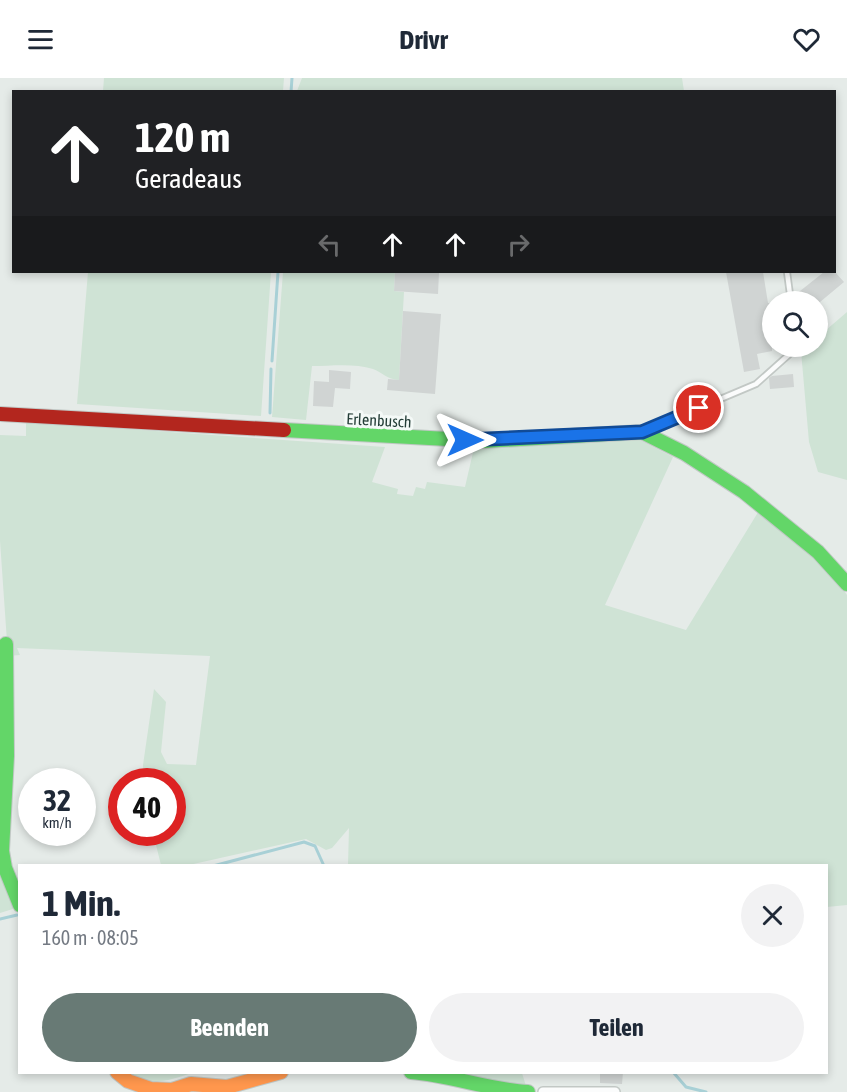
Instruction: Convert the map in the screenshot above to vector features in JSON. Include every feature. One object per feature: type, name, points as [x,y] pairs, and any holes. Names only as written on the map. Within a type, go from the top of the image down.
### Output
[{"type":"street","name":"Erlenbusch","points":[[0,414],[484,441],[642,432],[666,442],[758,501],[827,560],[847,585]]},
{"type":"street","points":[[6,644],[7,756],[2,852],[5,868],[18,900]]},
{"type":"street","points":[[119,1074],[128,1081],[172,1091],[191,1084],[227,1087],[274,1074]]},
{"type":"street","points":[[436,1074],[509,1092],[528,1092]]},
{"type":"street","points":[[543,1092],[615,1092]]},
{"type":"lane","points":[[786,273],[789,291]]},
{"type":"lane","points":[[642,432],[756,384],[787,357]]},
{"type":"green space","points":[[104,78],[284,78],[283,90],[103,90]]},
{"type":"green space","points":[[302,78],[682,78],[684,90],[297,90]]},
{"type":"green space","points":[[88,273],[271,273],[261,416],[77,404]]},
{"type":"green space","points":[[283,273],[395,273],[394,291],[404,292],[399,380],[366,367],[312,366],[306,420],[272,417]]},
{"type":"green space","points":[[847,312],[847,480],[818,472],[809,442],[802,357],[828,357],[828,328]]},
{"type":"green space","points":[[26,422],[385,447],[372,482],[398,489],[397,494],[413,496],[416,487],[425,489],[427,482],[465,487],[474,448],[634,437],[673,457],[605,605],[686,630],[760,509],[807,549],[838,582],[847,595],[847,905],[828,907],[828,864],[348,864],[349,828],[332,848],[326,850],[306,839],[194,864],[161,864],[156,846],[186,846],[186,768],[143,768],[154,689],[166,702],[161,752],[167,764],[196,765],[210,656],[17,648],[20,655],[8,656],[0,541],[0,435],[26,436]]},
{"type":"green space","points":[[0,869],[16,908],[0,913]]},
{"type":"green space","points":[[129,1074],[189,1074],[160,1081],[135,1078]]},
{"type":"green space","points":[[454,1074],[522,1074],[526,1086],[509,1087]]},
{"type":"building","points":[[395,273],[439,273],[438,294],[394,291]]},
{"type":"building","points":[[726,273],[763,273],[766,291],[762,291],[762,353],[757,354],[760,369],[744,372]]},
{"type":"building","points":[[823,273],[836,273],[844,282],[828,295],[828,291],[800,291]]},
{"type":"building","points":[[403,311],[441,314],[435,394],[387,390],[388,379],[399,380]]},
{"type":"building","points":[[329,370],[351,372],[350,389],[335,388],[333,407],[313,406],[314,381],[329,382]]},
{"type":"building","points":[[793,374],[794,387],[770,389],[769,378],[772,376]]},
{"type":"building","points":[[600,1074],[623,1074],[622,1084],[600,1083]]},
{"type":"waterway","points":[[291,90],[292,78]]},
{"type":"waterway","points":[[272,361],[278,273]]},
{"type":"waterway","points":[[270,413],[271,369]]},
{"type":"waterway","points":[[221,864],[304,842],[315,846],[323,864]]},
{"type":"waterway","points":[[0,919],[17,915]]},
{"type":"waterway","points":[[675,1074],[686,1087],[706,1092]]},
{"type":"traffic: fast","points":[[284,430],[484,441],[642,432],[684,453],[744,492],[818,552],[847,584]]},
{"type":"traffic: fast","points":[[6,644],[7,756],[2,851],[5,868],[18,900]]},
{"type":"traffic: fast","points":[[426,1074],[528,1092]]},
{"type":"traffic: slow","points":[[119,1074],[128,1081],[151,1089],[172,1090],[191,1084],[227,1087],[274,1074]]},
{"type":"traffic: jam","points":[[0,414],[284,430]]},
{"type":"route","points":[[465,440],[484,441],[642,432],[699,408]]}]
